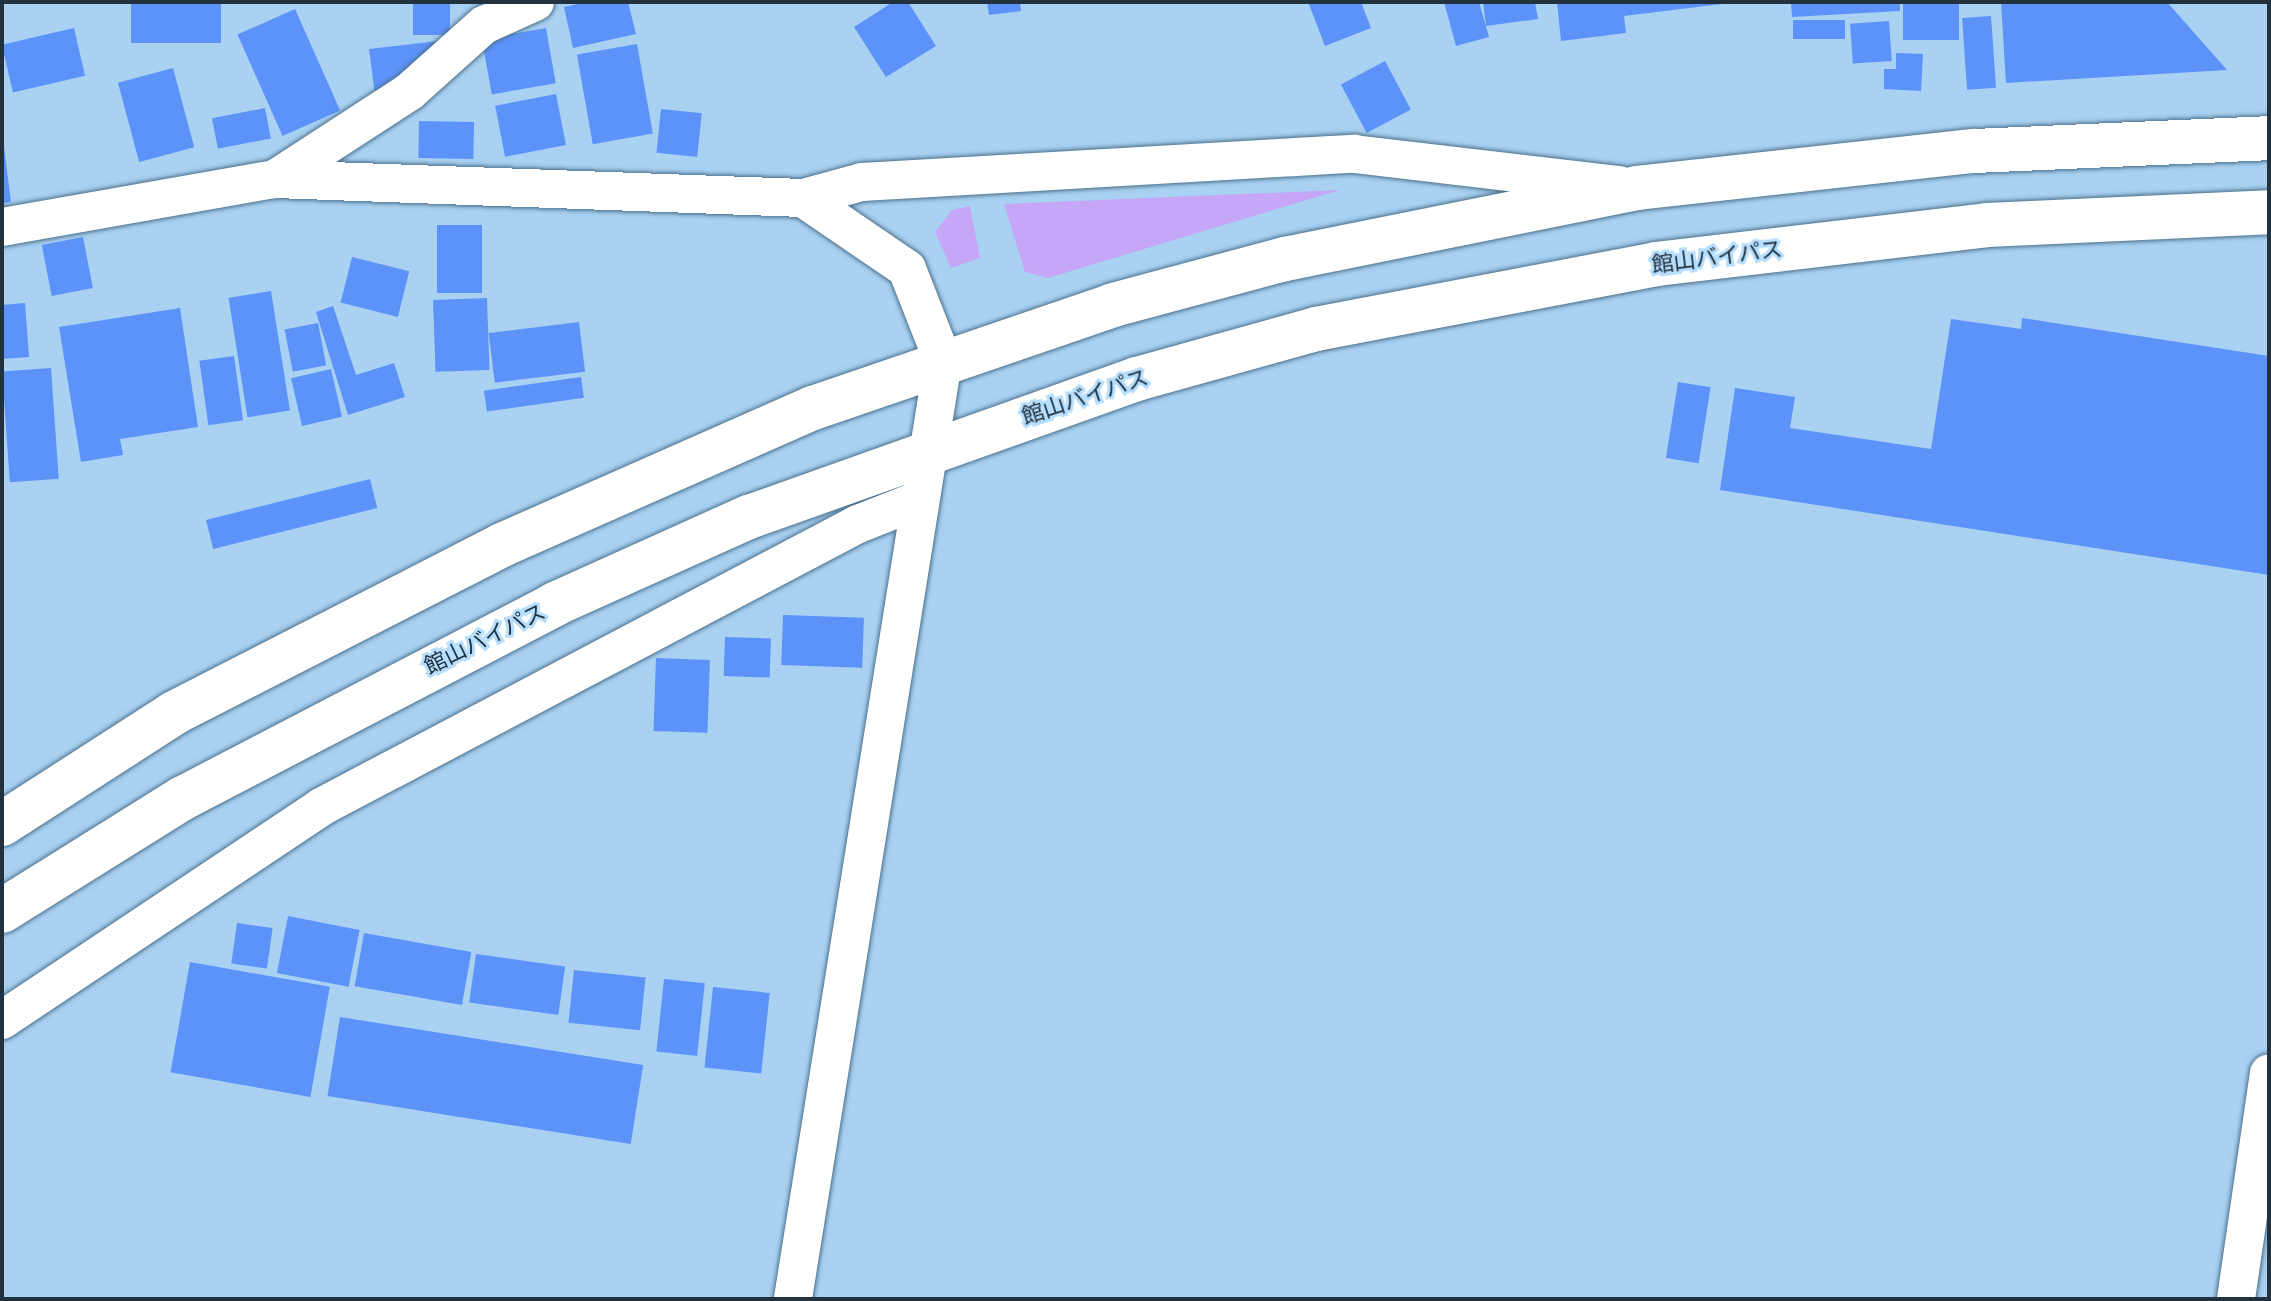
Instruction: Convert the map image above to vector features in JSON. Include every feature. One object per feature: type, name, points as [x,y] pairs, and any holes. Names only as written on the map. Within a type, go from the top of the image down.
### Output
[{"type":"highway","points":[[2,824],[174,713],[502,545],[813,408],[943,361],[1285,259],[1637,188],[1974,151],[2269,138]]},
{"type":"highway","name":"館山バイパス","points":[[2,911],[183,798],[474,644],[749,517],[927,450],[1316,329],[1506,290],[1656,264],[1987,225],[2269,212]]},
{"type":"street","points":[[275,179],[409,92],[484,25],[535,2]]},
{"type":"street","points":[[2,227],[275,179],[803,198],[862,182],[1354,154],[1637,188]]},
{"type":"street","points":[[793,1299],[943,361],[907,269],[803,198]]},
{"type":"street","points":[[2,1020],[321,807],[858,524],[919,500]]},
{"type":"street","points":[[2236,1299],[2269,1073]]},
{"type":"shaded area","points":[[1340,190],[1048,278],[1025,272],[1004,204]]},
{"type":"shaded area","points":[[970,206],[980,258],[951,268],[935,232],[952,210]]},
{"type":"building","points":[[131,2],[221,2],[221,43],[131,43]]},
{"type":"building","points":[[413,2],[450,2],[450,35],[413,35]]},
{"type":"building","points":[[587,2],[628,2],[636,34],[573,48],[564,7]]},
{"type":"building","points":[[893,2],[908,2],[936,46],[886,77],[854,27]]},
{"type":"building","points":[[987,2],[1020,2],[1021,11],[989,15]]},
{"type":"building","points":[[1308,2],[1361,2],[1371,28],[1325,46]]},
{"type":"building","points":[[1444,2],[1479,2],[1489,37],[1456,46]]},
{"type":"building","points":[[1483,2],[1535,2],[1538,19],[1486,26]]},
{"type":"building","points":[[1557,2],[1722,4],[1624,16],[1626,33],[1561,41]]},
{"type":"building","points":[[1791,2],[1900,2],[1900,11],[1792,17]]},
{"type":"building","points":[[1903,2],[1959,2],[1959,40],[1903,40]]},
{"type":"building","points":[[2001,2],[2167,2],[2227,70],[2006,83]]},
{"type":"building","points":[[295,9],[340,110],[283,136],[237,35]]},
{"type":"building","points":[[1991,16],[1996,88],[1967,90],[1962,18]]},
{"type":"building","points":[[1793,20],[1845,20],[1845,39],[1793,39]]},
{"type":"building","points":[[1889,21],[1892,61],[1853,64],[1850,24]]},
{"type":"building","points":[[74,28],[85,76],[13,92],[2,45]]},
{"type":"building","points":[[546,28],[556,83],[492,94],[482,39]]},
{"type":"building","points":[[438,41],[439,55],[376,103],[369,49]]},
{"type":"building","points":[[637,44],[653,134],[593,144],[577,55]]},
{"type":"building","points":[[1896,53],[1923,54],[1921,91],[1884,89],[1884,69],[1896,69]]},
{"type":"building","points":[[1385,61],[1411,110],[1367,133],[1341,84]]},
{"type":"building","points":[[173,68],[194,147],[139,162],[118,83]]},
{"type":"building","points":[[556,94],[566,145],[505,157],[495,106]]},
{"type":"building","points":[[265,108],[271,138],[218,149],[212,118]]},
{"type":"building","points":[[661,109],[702,113],[697,157],[656,153]]},
{"type":"building","points":[[419,121],[474,122],[473,159],[418,158]]},
{"type":"building","points":[[2,131],[11,202],[2,203]]},
{"type":"building","points":[[437,225],[482,225],[482,293],[437,293]]},
{"type":"building","points":[[83,237],[93,288],[52,296],[42,245]]},
{"type":"building","points":[[352,257],[409,271],[398,317],[341,303]]},
{"type":"building","points":[[271,291],[290,411],[247,417],[229,298]]},
{"type":"building","points":[[487,298],[490,370],[436,372],[433,300]]},
{"type":"building","points":[[25,303],[29,357],[2,359],[2,305]]},
{"type":"building","points":[[333,306],[356,375],[394,363],[405,397],[348,415],[316,312]]},
{"type":"building","points":[[180,308],[198,427],[120,439],[123,455],[81,462],[59,327]]},
{"type":"building","points":[[2022,318],[2269,356],[2269,575],[1720,490],[1735,388],[1795,397],[1790,428],[1931,449],[1951,319],[2021,329]]},
{"type":"building","points":[[579,322],[585,372],[495,383],[489,333]]},
{"type":"building","points":[[318,323],[326,365],[293,372],[285,329]]},
{"type":"building","points":[[234,356],[243,420],[208,425],[199,361]]},
{"type":"building","points":[[51,368],[59,479],[10,482],[2,371]]},
{"type":"building","points":[[331,369],[342,417],[302,426],[291,378]]},
{"type":"building","points":[[581,377],[584,398],[487,411],[484,391]]},
{"type":"building","points":[[1678,382],[1711,387],[1699,463],[1666,458]]},
{"type":"building","points":[[370,479],[377,508],[213,549],[206,520]]},
{"type":"building","points":[[783,615],[864,618],[862,668],[781,665]]},
{"type":"building","points":[[725,637],[771,639],[770,678],[724,676]]},
{"type":"building","points":[[656,658],[710,660],[707,733],[653,731]]},
{"type":"building","points":[[288,916],[360,930],[349,987],[277,973]]},
{"type":"building","points":[[237,923],[273,928],[267,969],[231,964]]},
{"type":"building","points":[[364,933],[471,952],[462,1005],[355,986]]},
{"type":"building","points":[[476,954],[565,967],[558,1015],[469,1003]]},
{"type":"building","points":[[190,962],[330,987],[310,1097],[171,1072]]},
{"type":"building","points":[[574,970],[646,978],[640,1030],[568,1023]]},
{"type":"building","points":[[664,979],[705,983],[697,1056],[656,1052]]},
{"type":"building","points":[[713,987],[770,993],[761,1074],[705,1068]]},
{"type":"building","points":[[340,1017],[643,1065],[631,1144],[327,1096]]}]
